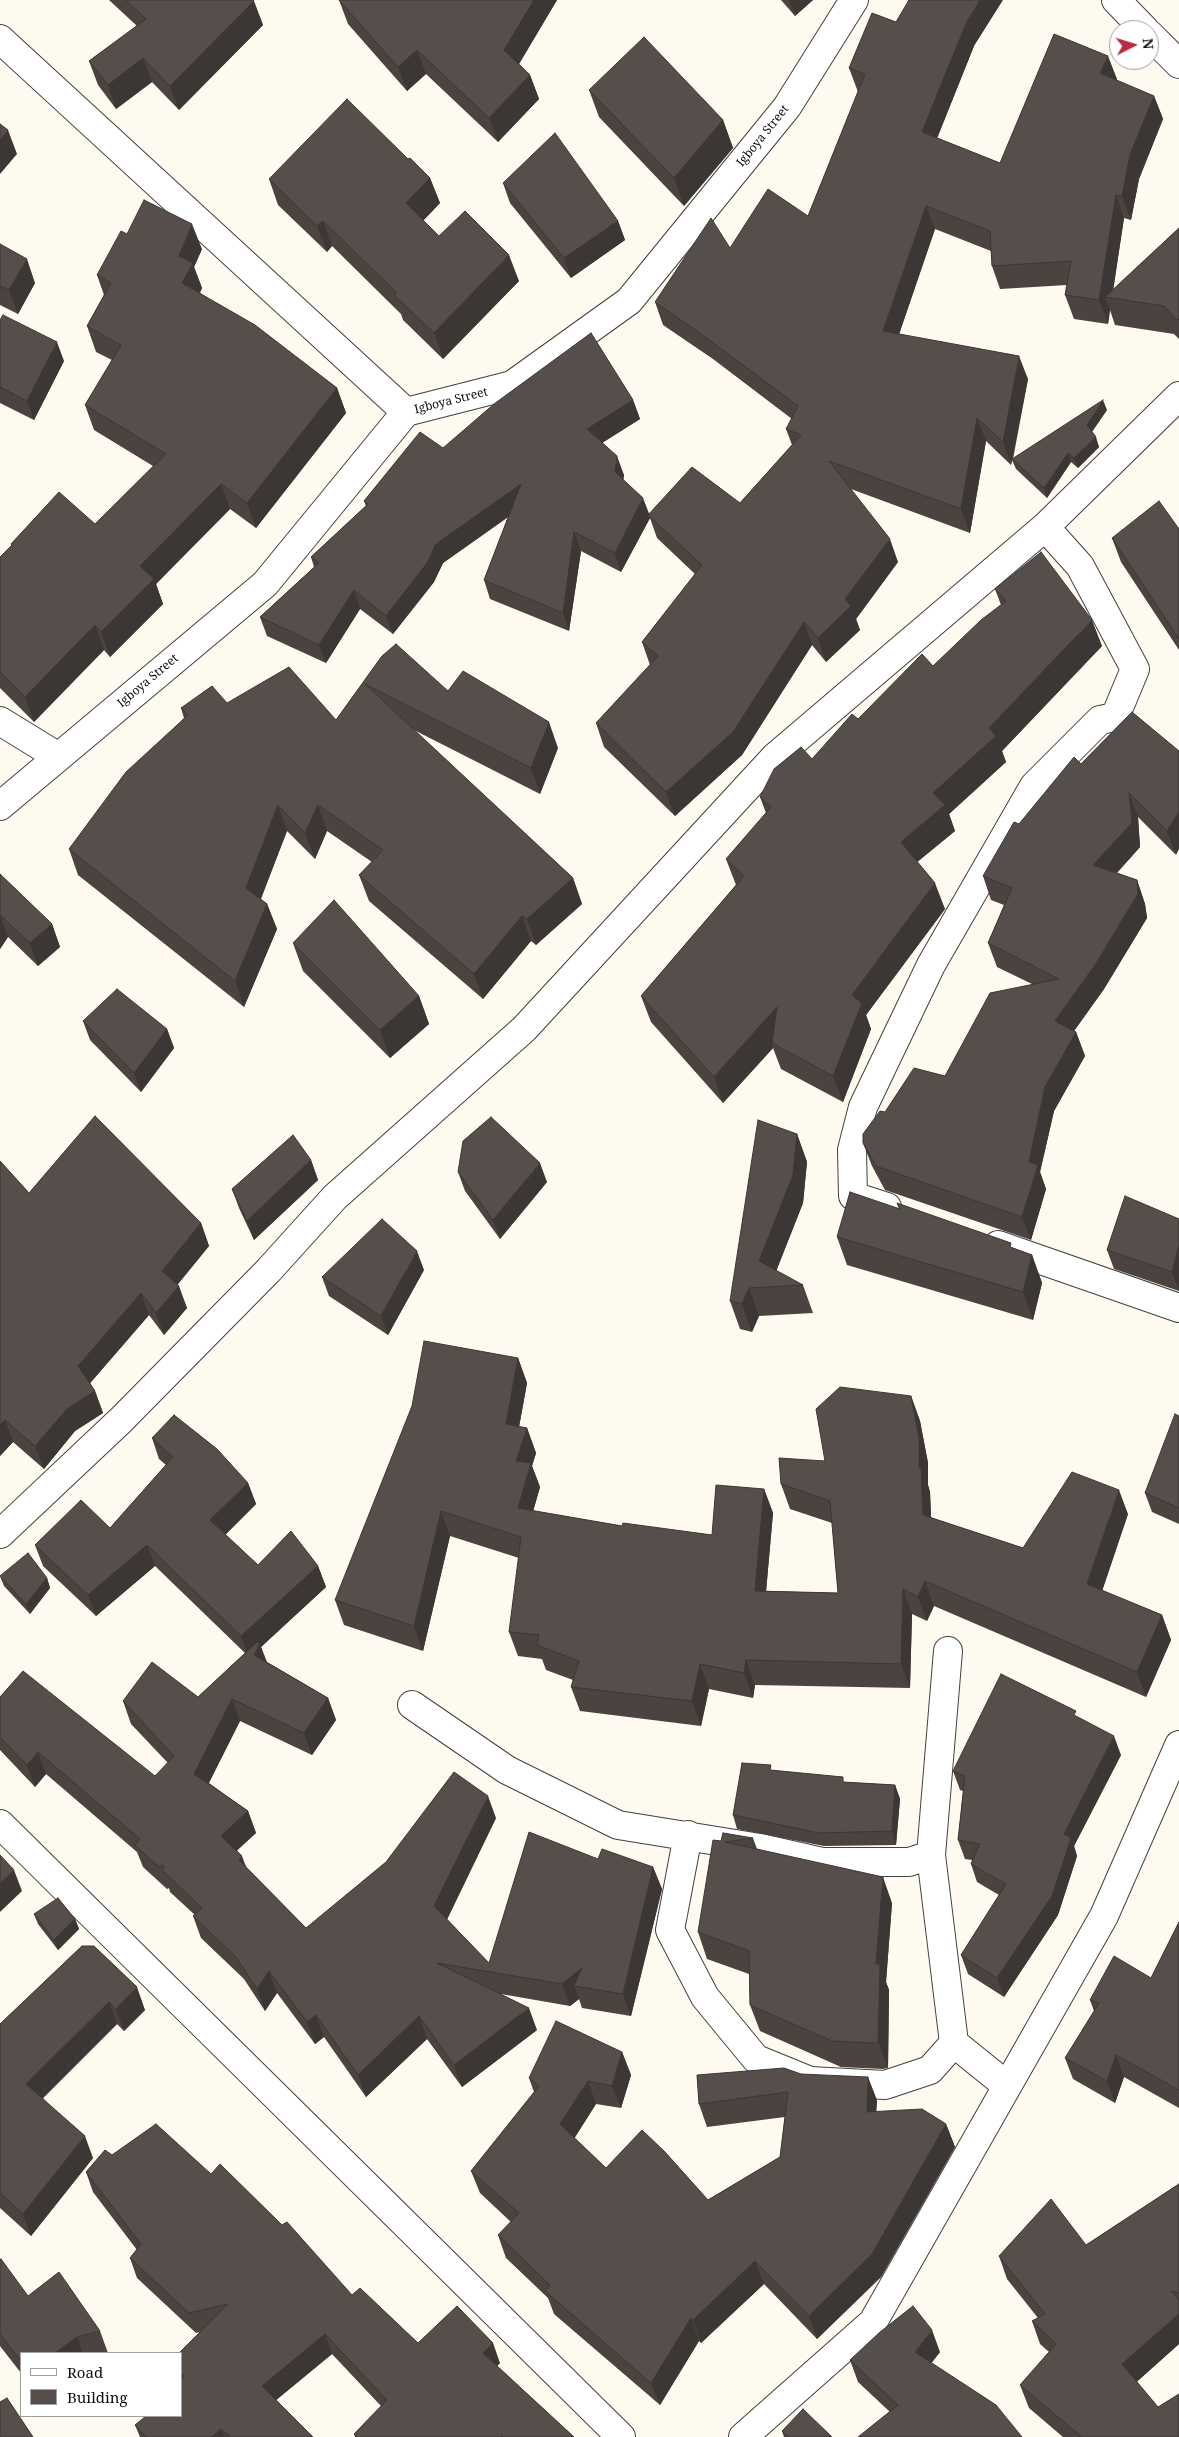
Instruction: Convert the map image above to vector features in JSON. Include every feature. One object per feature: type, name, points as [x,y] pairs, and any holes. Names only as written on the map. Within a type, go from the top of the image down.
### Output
[{"type":"street","name":"Igboya Street","points":[[0,806],[57,756],[264,584],[406,412],[512,385],[629,301],[787,107],[854,0]]},
{"type":"street","points":[[1116,0],[1135,20]]},
{"type":"street","points":[[0,39],[406,412]]},
{"type":"street","points":[[1159,44],[1179,64]]},
{"type":"street","points":[[0,1534],[121,1420],[268,1271],[335,1197],[524,1029],[775,757],[1046,527],[1179,396]]},
{"type":"street","points":[[906,1214],[853,1196],[852,1150],[863,1107],[931,965],[1034,786],[1100,720],[1115,717],[1135,669],[1080,566],[1046,527]]},
{"type":"street","points":[[0,721],[57,756]]},
{"type":"street","points":[[977,1238],[1179,1308]]},
{"type":"street","points":[[948,1651],[931,1855],[954,2043],[1006,2085]]},
{"type":"street","points":[[412,1705],[507,1770],[618,1824],[688,1835],[822,1862],[908,1862],[931,1855]]},
{"type":"street","points":[[742,2437],[873,2322],[1006,2085],[1104,1916],[1179,1745]]},
{"type":"street","points":[[0,1824],[620,2437]]},
{"type":"street","points":[[688,1835],[670,1930],[705,1997],[756,2059],[810,2081],[885,2085],[930,2070],[954,2043]]},
{"type":"building","points":[[126,0],[254,1],[170,86],[143,58],[108,85],[89,61],[146,19]]},
{"type":"building","points":[[339,0],[534,0],[504,50],[530,75],[489,118],[417,50],[398,67]]},
{"type":"building","points":[[909,0],[980,0],[966,23],[922,132],[1000,163],[1054,34],[1108,56],[1100,73],[1154,96],[1130,155],[1122,196],[1116,195],[1099,300],[1065,295],[1071,261],[992,266],[990,231],[926,206],[883,331],[1019,356],[1003,442],[977,418],[961,509],[829,461],[890,539],[845,599],[851,606],[818,638],[804,622],[733,732],[666,792],[596,723],[658,656],[642,642],[702,565],[648,515],[692,467],[740,503],[801,435],[786,429],[798,406],[655,302],[711,218],[730,248],[768,189],[808,216],[865,74],[849,68],[872,13],[896,22]]},
{"type":"building","points":[[644,37],[723,120],[674,178],[589,90]]},
{"type":"building","points":[[347,99],[430,178],[406,203],[439,236],[465,211],[509,255],[434,333],[394,295],[396,292],[323,221],[317,226],[269,179]]},
{"type":"building","points":[[0,124],[8,130],[0,140]]},
{"type":"building","points":[[555,133],[618,221],[564,258],[503,183]]},
{"type":"building","points":[[144,200],[192,224],[179,256],[193,263],[182,283],[255,325],[337,388],[247,503],[221,484],[140,566],[154,579],[101,632],[95,625],[25,697],[0,672],[0,557],[59,492],[95,524],[166,454],[85,405],[121,345],[87,326],[111,283],[97,275],[121,231],[127,234]]},
{"type":"building","points":[[1179,228],[1179,318],[1177,320],[1164,306],[1105,297]]},
{"type":"building","points":[[0,244],[27,259],[9,290],[0,286]]},
{"type":"building","points":[[3,315],[57,342],[27,401],[0,387],[0,320]]},
{"type":"building","points":[[591,333],[633,400],[587,429],[617,456],[615,472],[643,498],[615,553],[574,532],[563,613],[484,580],[521,484],[436,544],[427,563],[386,616],[354,590],[319,645],[260,617],[319,563],[311,557],[368,504],[364,501],[420,432],[443,448],[494,404]]},
{"type":"building","points":[[1103,400],[1087,425],[1096,437],[1074,458],[1068,453],[1044,488],[1012,459]]},
{"type":"building","points":[[1159,501],[1179,529],[1179,639],[1112,538]]},
{"type":"building","points":[[1041,552],[1092,620],[989,728],[996,736],[933,793],[945,805],[901,842],[935,883],[852,995],[862,1003],[833,1076],[772,1043],[777,1007],[714,1077],[641,996],[744,876],[726,859],[771,807],[760,797],[774,769],[801,747],[812,759],[852,714],[858,719],[922,654],[933,666],[981,620],[1006,601],[995,589]]},
{"type":"building","points":[[396,644],[448,691],[463,671],[549,722],[531,768],[365,684],[573,878],[527,919],[522,916],[474,974],[359,875],[383,850],[318,805],[305,833],[278,805],[246,888],[267,904],[235,981],[69,849],[126,772],[188,715],[181,708],[212,686],[227,703],[289,667],[336,720],[382,656]]},
{"type":"building","points":[[1132,712],[1179,751],[1179,811],[1167,831],[1129,793],[1132,823],[1093,865],[1137,880],[1138,894],[1095,965],[1055,1021],[1076,1032],[1045,1087],[1029,1162],[1038,1165],[1022,1217],[876,1166],[863,1143],[863,1134],[880,1111],[885,1112],[914,1068],[945,1076],[990,993],[1059,979],[988,943],[1012,888],[983,876],[1014,822],[1019,824],[1074,757],[1081,764]]},
{"type":"building","points":[[0,874],[52,924],[30,943],[0,915]]},
{"type":"building","points":[[334,900],[419,996],[380,1030],[293,943]]},
{"type":"building","points":[[117,989],[167,1029],[134,1073],[83,1021]]},
{"type":"building","points":[[95,1116],[201,1223],[162,1271],[179,1286],[156,1313],[141,1293],[78,1366],[95,1391],[67,1409],[35,1446],[5,1420],[0,1425],[0,1161],[29,1193]]},
{"type":"building","points":[[491,1117],[540,1163],[493,1220],[458,1172],[463,1141]]},
{"type":"building","points":[[758,1120],[797,1134],[793,1175],[759,1261],[803,1285],[749,1288],[742,1304],[730,1301]]},
{"type":"building","points":[[293,1135],[311,1160],[247,1221],[232,1189]]},
{"type":"building","points":[[850,1192],[900,1209],[897,1203],[1011,1243],[1010,1247],[1032,1255],[1023,1292],[837,1237]]},
{"type":"building","points":[[1125,1196],[1179,1219],[1179,1245],[1172,1272],[1107,1250]]},
{"type":"building","points":[[382,1219],[417,1251],[381,1316],[322,1277]]},
{"type":"building","points":[[424,1341],[518,1358],[506,1424],[527,1428],[516,1461],[531,1463],[518,1508],[622,1526],[623,1523],[712,1535],[716,1485],[764,1489],[755,1591],[838,1593],[830,1501],[781,1484],[779,1458],[825,1461],[816,1409],[840,1387],[911,1396],[919,1438],[919,1467],[921,1467],[923,1515],[1023,1548],[1072,1472],[1119,1490],[1087,1584],[1162,1615],[1137,1672],[925,1581],[918,1597],[903,1589],[901,1664],[746,1660],[744,1673],[700,1664],[692,1701],[571,1687],[579,1661],[537,1645],[539,1635],[509,1632],[521,1537],[441,1511],[414,1626],[335,1600],[412,1406]]},
{"type":"building","points":[[1175,1414],[1179,1416],[1179,1508],[1145,1493]]},
{"type":"building","points":[[174,1415],[217,1449],[248,1483],[210,1520],[258,1565],[291,1531],[318,1566],[241,1636],[147,1545],[88,1595],[35,1545],[81,1500],[110,1528],[173,1457],[152,1438]]},
{"type":"building","points":[[28,1553],[47,1578],[26,1604],[0,1576]]},
{"type":"building","points":[[257,1642],[260,1644],[254,1655],[328,1698],[304,1733],[232,1699],[194,1774],[248,1811],[221,1836],[242,1856],[239,1860],[306,1928],[386,1862],[454,1772],[488,1796],[434,1906],[489,1963],[529,1832],[598,1859],[602,1849],[653,1867],[623,1994],[574,1986],[582,1968],[562,1984],[437,1963],[529,2008],[454,2065],[419,2016],[358,2075],[316,2015],[307,2022],[269,1971],[257,1989],[236,1957],[193,1916],[202,1908],[162,1870],[165,1867],[163,1865],[159,1867],[135,1845],[140,1839],[38,1752],[27,1765],[0,1737],[0,1697],[23,1671],[155,1776],[174,1756],[123,1701],[152,1662],[198,1697]]},
{"type":"building","points":[[1001,1674],[1076,1711],[1074,1715],[1114,1736],[1064,1834],[1071,1838],[1052,1896],[997,1978],[961,1955],[1006,1884],[971,1864],[980,1844],[958,1840],[965,1776],[953,1771]]},
{"type":"building","points":[[742,1763],[771,1765],[770,1770],[843,1777],[843,1782],[895,1785],[892,1831],[819,1833],[733,1815]]},
{"type":"building","points":[[723,1833],[753,1838],[725,1842],[883,1877],[876,1964],[880,1964],[878,2042],[832,2041],[750,2005],[749,1951],[698,1932],[713,1840],[721,1841]]},
{"type":"building","points":[[0,1855],[14,1870],[0,1883]]},
{"type":"building","points":[[58,1898],[75,1919],[54,1940],[34,1914]]},
{"type":"building","points":[[1179,1922],[1179,2090],[1116,2055],[1107,2081],[1065,2058],[1099,2003],[1090,2000],[1114,1956],[1151,1978]]},
{"type":"building","points":[[82,1946],[94,1946],[137,1987],[116,2009],[109,2002],[26,2084],[85,2136],[23,2214],[0,2193],[0,2024]]},
{"type":"building","points":[[556,2021],[622,2052],[612,2086],[588,2081],[560,2124],[606,2168],[642,2130],[665,2152],[708,2200],[780,2157],[788,2092],[699,2104],[697,2075],[784,2068],[801,2074],[868,2077],[867,2112],[922,2109],[946,2124],[872,2254],[809,2316],[755,2261],[693,2320],[691,2318],[651,2383],[545,2291],[550,2285],[498,2235],[519,2213],[471,2171],[539,2086],[529,2078]]},
{"type":"building","points":[[156,2124],[211,2174],[220,2164],[282,2225],[287,2222],[352,2295],[360,2288],[418,2343],[457,2306],[493,2343],[483,2353],[574,2437],[357,2437],[354,2434],[387,2400],[325,2334],[262,2386],[313,2437],[231,2437],[221,2429],[212,2437],[146,2437],[135,2425],[145,2417],[182,2417],[182,2379],[184,2376],[182,2375],[182,2352],[180,2352],[228,2304],[189,2313],[130,2258],[141,2244],[86,2172],[105,2150],[112,2155]]},
{"type":"building","points":[[1179,2184],[1179,2293],[1171,2291],[1179,2300],[1179,2314],[1122,2364],[1158,2407],[1179,2394],[1179,2437],[1082,2437],[1020,2385],[1056,2344],[1032,2321],[1045,2314],[999,2256],[1051,2199],[1086,2245]]},
{"type":"building","points":[[0,2260],[28,2296],[59,2272],[100,2331],[77,2337],[56,2352],[20,2352],[20,2360],[0,2334]]},
{"type":"building","points":[[913,2306],[932,2330],[915,2352],[996,2405],[1022,2437],[858,2437],[898,2405],[850,2360],[880,2332]]},
{"type":"building","points":[[7,2398],[33,2437],[0,2437],[0,2402]]},
{"type":"building","points":[[803,2409],[832,2437],[788,2437],[782,2431]]}]
